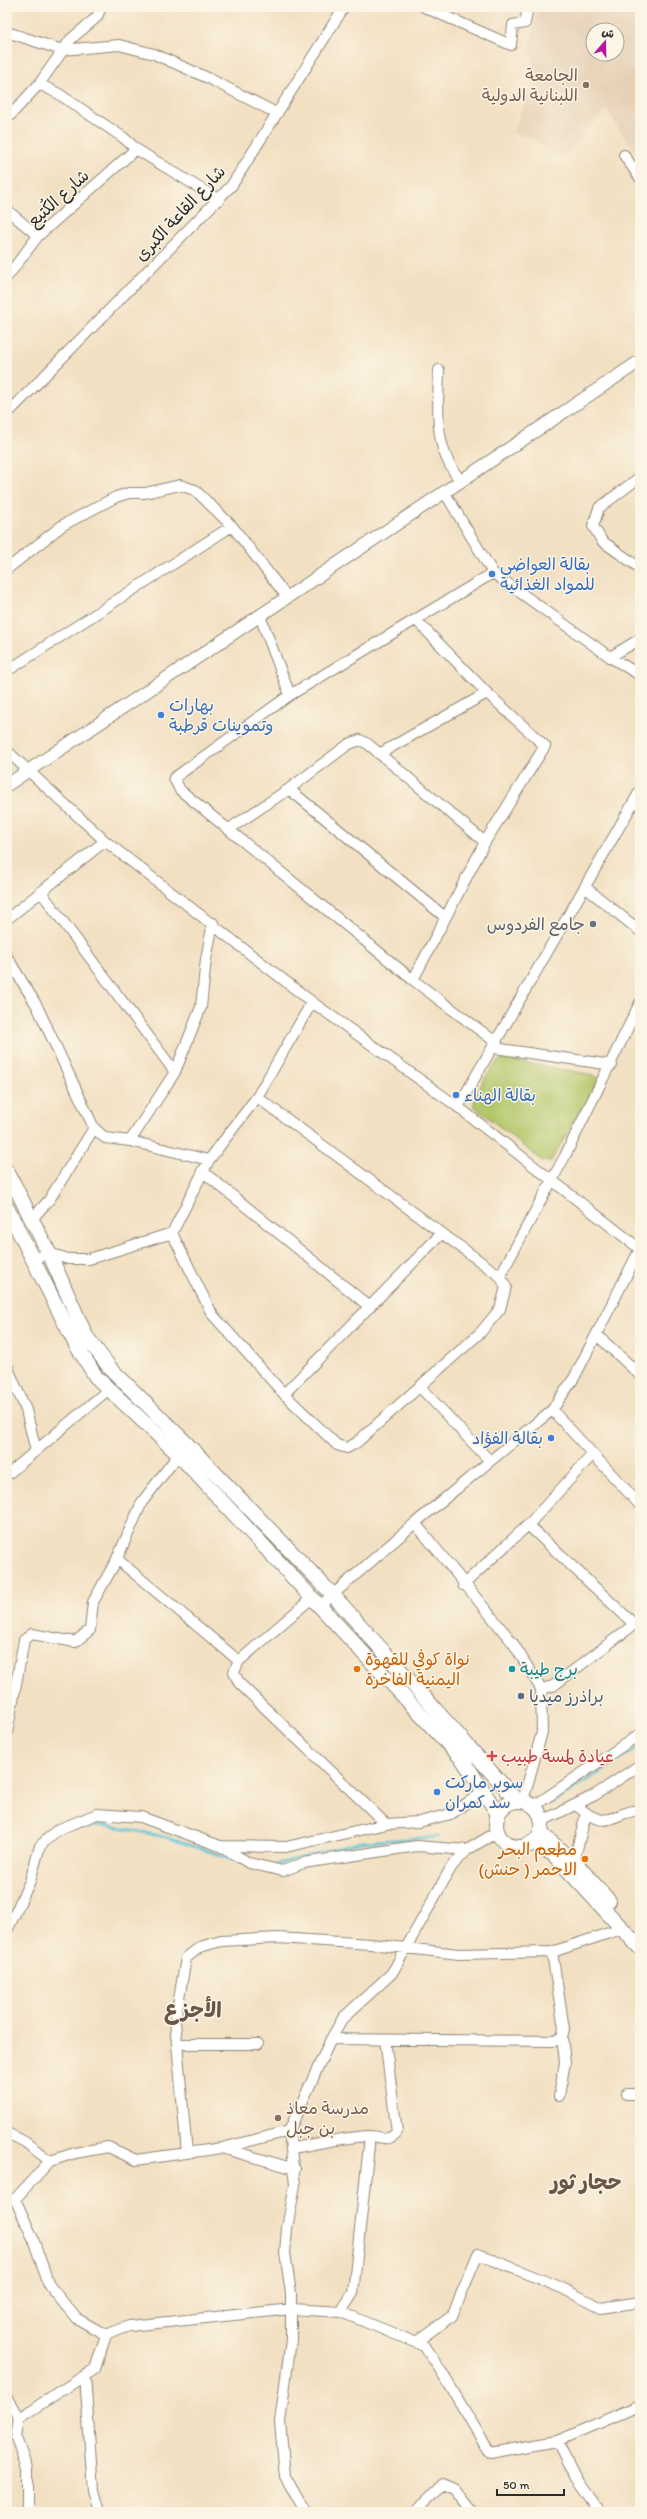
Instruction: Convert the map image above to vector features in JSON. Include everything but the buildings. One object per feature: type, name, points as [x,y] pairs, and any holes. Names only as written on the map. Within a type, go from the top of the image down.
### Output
[{"type":"main road","points":[[7,1171],[48,1253],[86,1336],[110,1368],[187,1444],[333,1595],[524,1802],[538,1832],[553,1854],[640,1948]]},
{"type":"main road","points":[[7,1208],[75,1343],[96,1377],[178,1454],[317,1601],[463,1760],[498,1814]]},
{"type":"main road","points":[[524,1802],[505,1805],[498,1814],[497,1832],[510,1845],[522,1847],[538,1832]]},
{"type":"main road","points":[[538,1832],[574,1861],[640,1936]]},
{"type":"street","points":[[7,119],[38,84],[62,50],[97,17],[101,7]]},
{"type":"street","name":"شارع القاعة الكبرى","points":[[7,414],[232,185],[344,7]]},
{"type":"street","points":[[424,7],[511,45],[513,24],[525,23],[528,7]]},
{"type":"street","points":[[7,32],[62,50],[118,45],[154,54],[208,78],[276,113]]},
{"type":"street","points":[[38,84],[65,98],[124,138],[136,150],[218,200]]},
{"type":"street","name":"شارع الكُتيع","points":[[7,276],[38,236],[136,150]]},
{"type":"street","points":[[624,155],[640,178]]},
{"type":"street","points":[[7,210],[38,236]]},
{"type":"street","points":[[7,785],[640,361]]},
{"type":"street","points":[[439,370],[438,426],[441,448],[450,469],[461,481]]},
{"type":"street","points":[[640,477],[599,508],[593,526],[602,541],[640,568]]},
{"type":"street","points":[[7,569],[63,525],[116,497],[129,493],[145,493],[169,486],[187,486],[195,490],[232,526],[287,597]]},
{"type":"street","points":[[445,493],[493,573],[610,657],[640,675]]},
{"type":"street","points":[[7,670],[232,526]]},
{"type":"street","points":[[493,573],[290,695],[174,778],[180,790],[495,1045],[612,1065]]},
{"type":"street","points":[[260,616],[290,695]]},
{"type":"street","points":[[413,980],[485,842],[545,746],[488,693],[416,620]]},
{"type":"street","points":[[610,657],[640,639]]},
{"type":"street","points":[[379,754],[488,693]]},
{"type":"street","points":[[229,829],[289,789],[349,744],[360,740],[485,842]]},
{"type":"street","points":[[7,751],[105,841],[213,923],[312,1002],[458,1107],[640,1249],[574,1378],[552,1410],[489,1460],[333,1595],[317,1601],[239,1661],[234,1672],[239,1683],[386,1824]]},
{"type":"street","points":[[289,789],[445,917]]},
{"type":"street","points":[[458,1107],[639,795]]},
{"type":"street","points":[[7,919],[105,841]]},
{"type":"street","points":[[585,887],[640,931]]},
{"type":"street","points":[[41,892],[175,1072]]},
{"type":"street","points":[[130,1141],[175,1072],[201,1007],[206,959],[213,923]]},
{"type":"street","points":[[7,957],[37,1006],[94,1128],[104,1138],[130,1141],[209,1160]]},
{"type":"street","points":[[34,1259],[48,1253],[68,1259],[89,1260],[172,1233],[202,1171],[257,1097],[312,1002]]},
{"type":"street","points":[[500,1276],[612,1065],[640,1003]]},
{"type":"street","points":[[172,1233],[212,1314],[284,1394],[337,1445],[347,1448],[356,1443],[480,1333],[500,1309],[506,1287],[500,1276],[257,1097]]},
{"type":"street","points":[[31,1220],[49,1200],[94,1128]]},
{"type":"street","points":[[202,1171],[370,1307]]},
{"type":"street","points":[[284,1394],[442,1233]]},
{"type":"street","points":[[597,1335],[640,1375]]},
{"type":"street","points":[[7,1366],[26,1410],[36,1451]]},
{"type":"street","points":[[420,1387],[489,1460]]},
{"type":"street","points":[[7,1475],[109,1390]]},
{"type":"street","points":[[552,1410],[640,1505]]},
{"type":"street","points":[[7,1733],[24,1640],[32,1634],[75,1642],[90,1630],[94,1602],[117,1559],[142,1502],[187,1444]]},
{"type":"street","points":[[463,1585],[528,1525],[593,1454]]},
{"type":"street","points":[[415,1523],[463,1585],[513,1643],[541,1689],[542,1732],[524,1802]]},
{"type":"street","points":[[528,1525],[637,1622],[553,1686],[541,1689]]},
{"type":"street","points":[[117,1559],[239,1661]]},
{"type":"street","points":[[524,1802],[640,1734]]},
{"type":"street","points":[[538,1832],[576,1805],[595,1795],[640,1765]]},
{"type":"street","points":[[220,1846],[286,1847],[386,1824],[419,1822],[451,1814],[483,1792]]},
{"type":"street","points":[[576,1805],[592,1818],[608,1820],[640,1810]]},
{"type":"street","points":[[7,1930],[30,1881],[40,1846],[57,1830],[97,1814],[140,1817],[220,1846],[249,1864],[283,1871],[303,1863],[418,1846],[467,1850]]},
{"type":"street","points":[[574,1861],[586,1814]]},
{"type":"street","points":[[305,2512],[285,2476],[280,2422],[291,2340],[292,2309],[285,2252],[287,2228],[295,2185],[295,2170],[289,2131],[331,2039],[343,2018],[392,1973],[452,1866],[467,1850],[497,1832]]},
{"type":"street","points":[[187,2153],[176,2022],[182,1972],[186,1958],[200,1947],[221,1941],[278,1938],[370,1944],[458,1954],[552,1952],[621,1929]]},
{"type":"street","points":[[552,1952],[562,2005],[564,2029],[562,2037],[565,2062],[558,2096]]},
{"type":"street","points":[[331,2039],[555,2041],[562,2037]]},
{"type":"street","points":[[292,2148],[370,2136],[386,2139],[393,2137],[397,2132],[385,2040]]},
{"type":"street","points":[[179,2044],[258,2044]]},
{"type":"street","points":[[627,2094],[640,2094]]},
{"type":"street","points":[[106,2335],[76,2318],[48,2285],[32,2236],[11,2201],[50,2161],[75,2153],[108,2147],[136,2160],[222,2148],[289,2131]]},
{"type":"street","points":[[7,2133],[25,2142],[50,2161]]},
{"type":"street","points":[[341,2312],[352,2293],[370,2136]]},
{"type":"street","points":[[222,2148],[295,2170]]},
{"type":"street","points":[[416,2342],[452,2316],[478,2254],[562,2288],[601,2308],[640,2302]]},
{"type":"street","points":[[19,2418],[94,2368],[106,2335],[129,2326],[292,2309],[341,2312],[424,2346],[441,2371],[490,2453],[557,2441],[606,2422],[640,2405]]},
{"type":"street","points":[[84,2375],[93,2490],[99,2512]]},
{"type":"street","points":[[7,2398],[19,2418],[16,2438],[27,2468],[27,2512]]},
{"type":"street","points":[[557,2441],[575,2477],[600,2512]]},
{"type":"street","points":[[415,2512],[443,2484],[455,2489],[473,2512]]},
{"type":"shaded area","name":"الجامعة اللبنانية الدولية","points":[[538,7],[640,7],[640,160],[606,109],[561,160],[532,138],[513,133],[536,73],[530,47]]},
{"type":"green space","points":[[503,1059],[594,1075],[599,1079],[551,1161],[542,1161],[474,1106],[476,1095],[484,1080],[494,1066]]},
{"type":"waterway","points":[[552,1803],[640,1746]]},
{"type":"waterway","points":[[77,1827],[108,1825],[165,1837],[239,1861]]},
{"type":"waterway","points":[[273,1865],[361,1842],[438,1837]]},
{"type":"place","name":"الجامعة اللبنانية الدولية","points":[[586,85]]},
{"type":"place","name":"بقالة العواضي للمواد الغذائية","points":[[492,574]]},
{"type":"place","name":"بهارات وتموينات قرطبة","points":[[161,715]]},
{"type":"place","name":"جامع الفردوس","points":[[593,924]]},
{"type":"place","name":"بقالة الهناء","points":[[456,1095]]},
{"type":"place","name":"بقالة الفؤاد","points":[[551,1438]]},
{"type":"place","name":"نواة كوفي للقهوة اليمنية الفاخرة","points":[[357,1669]]},
{"type":"place","name":"برج طيبة","points":[[512,1669]]},
{"type":"place","name":"براذرز ميديا","points":[[521,1696]]},
{"type":"place","name":"عيادة لمسة طبيب","points":[[492,1756]]},
{"type":"place","name":"سوبر ماركت سد كمران","points":[[437,1792]]},
{"type":"place","name":"مطعم البحر الاحمر ( حنش)","points":[[585,1859]]},
{"type":"place","name":"مدرسة معاذ بن جبل","points":[[278,2118]]},
{"type":"district","name":"الأجزع","points":[[193,2009]]},
{"type":"district","name":"حجار ثور","points":[[586,2181]]}]
